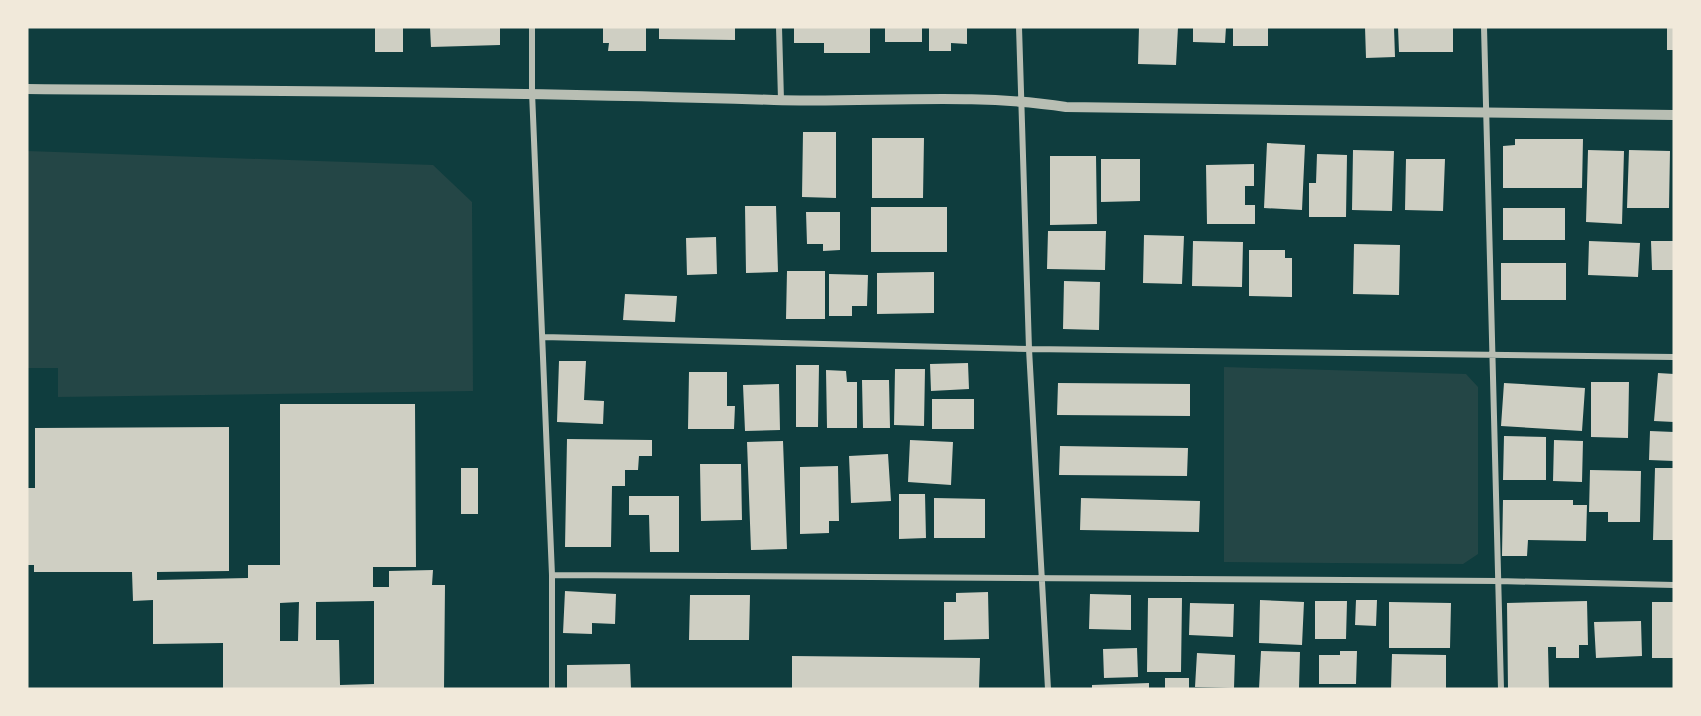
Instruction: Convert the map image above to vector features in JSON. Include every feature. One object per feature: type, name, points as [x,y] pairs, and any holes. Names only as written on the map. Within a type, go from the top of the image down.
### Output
[{"type":"street","points":[[532,27],[532,92],[552,575],[552,689]]},
{"type":"street","points":[[778,27],[781,100]]},
{"type":"street","points":[[1020,27],[1020,100],[1029,349],[1048,689]]},
{"type":"street","points":[[1484,27],[1501,689]]},
{"type":"street","points":[[27,89],[532,92],[781,100],[1020,100],[1066,107],[1674,115]]},
{"type":"street","points":[[543,337],[1029,349],[1674,357]]},
{"type":"street","points":[[552,575],[1498,581],[1674,585]]},
{"type":"shaded area","points":[[27,151],[433,165],[472,202],[473,391],[58,397],[58,368],[27,368]]},
{"type":"shaded area","points":[[1224,367],[1466,374],[1478,387],[1478,554],[1463,564],[1224,562]]},
{"type":"building","points":[[375,27],[403,27],[403,52],[375,52]]},
{"type":"building","points":[[430,27],[500,27],[500,45],[431,47]]},
{"type":"building","points":[[603,27],[646,27],[646,51],[608,51],[609,43],[603,43]]},
{"type":"building","points":[[659,27],[735,27],[735,40],[659,39]]},
{"type":"building","points":[[794,27],[870,27],[870,53],[824,53],[824,43],[794,43]]},
{"type":"building","points":[[885,27],[922,27],[922,42],[885,42]]},
{"type":"building","points":[[929,27],[967,27],[967,44],[951,43],[951,51],[929,51]]},
{"type":"building","points":[[1139,27],[1178,27],[1176,65],[1138,64]]},
{"type":"building","points":[[1193,27],[1226,27],[1225,43],[1193,42]]},
{"type":"building","points":[[1233,27],[1268,27],[1268,46],[1233,46]]},
{"type":"building","points":[[1365,27],[1394,27],[1395,57],[1366,58]]},
{"type":"building","points":[[1398,27],[1453,27],[1453,52],[1399,52]]},
{"type":"building","points":[[1667,27],[1674,27],[1674,50],[1667,50]]},
{"type":"building","points":[[803,132],[836,132],[836,198],[802,197]]},
{"type":"building","points":[[872,138],[924,138],[923,198],[872,198]]},
{"type":"building","points":[[1515,139],[1583,139],[1582,188],[1503,188],[1503,146],[1515,145]]},
{"type":"building","points":[[1267,143],[1305,145],[1302,210],[1264,208]]},
{"type":"building","points":[[1353,150],[1394,151],[1392,211],[1352,210]]},
{"type":"building","points":[[1588,150],[1624,151],[1622,224],[1586,222]]},
{"type":"building","points":[[1629,150],[1670,151],[1669,208],[1627,208]]},
{"type":"building","points":[[1317,154],[1347,155],[1346,217],[1309,217],[1309,183],[1316,183]]},
{"type":"building","points":[[1050,156],[1096,156],[1097,224],[1050,225]]},
{"type":"building","points":[[1101,159],[1140,159],[1140,201],[1101,202]]},
{"type":"building","points":[[1406,159],[1445,159],[1443,211],[1405,210]]},
{"type":"building","points":[[1254,164],[1254,186],[1245,186],[1245,205],[1255,205],[1255,224],[1207,224],[1206,165]]},
{"type":"building","points":[[745,206],[776,206],[778,272],[746,273]]},
{"type":"building","points":[[871,207],[947,207],[947,252],[871,252]]},
{"type":"building","points":[[1503,208],[1565,208],[1565,240],[1503,240]]},
{"type":"building","points":[[806,212],[840,212],[840,250],[823,251],[823,244],[807,244]]},
{"type":"building","points":[[1048,231],[1106,231],[1105,270],[1047,269]]},
{"type":"building","points":[[1144,235],[1184,236],[1182,284],[1143,283]]},
{"type":"building","points":[[716,237],[717,274],[687,275],[686,238]]},
{"type":"building","points":[[1193,241],[1243,242],[1242,287],[1192,286]]},
{"type":"building","points":[[1589,241],[1640,243],[1638,277],[1588,275]]},
{"type":"building","points":[[1651,241],[1674,241],[1674,270],[1652,270]]},
{"type":"building","points":[[1354,244],[1400,245],[1399,295],[1353,294]]},
{"type":"building","points":[[1249,250],[1285,250],[1285,258],[1292,258],[1292,297],[1249,296]]},
{"type":"building","points":[[1501,263],[1566,263],[1566,300],[1501,300]]},
{"type":"building","points":[[787,271],[825,271],[825,319],[786,319]]},
{"type":"building","points":[[934,272],[934,313],[877,314],[877,273]]},
{"type":"building","points":[[829,274],[868,275],[867,306],[852,306],[852,316],[829,316]]},
{"type":"building","points":[[1064,281],[1100,282],[1099,330],[1063,329]]},
{"type":"building","points":[[625,294],[677,296],[675,322],[623,320]]},
{"type":"building","points":[[559,361],[586,361],[584,400],[604,401],[603,424],[557,422]]},
{"type":"building","points":[[968,363],[969,389],[931,391],[930,364]]},
{"type":"building","points":[[796,365],[819,365],[818,427],[796,427]]},
{"type":"building","points":[[895,369],[925,369],[924,426],[894,425]]},
{"type":"building","points":[[826,370],[846,371],[847,382],[857,382],[857,428],[827,428]]},
{"type":"building","points":[[689,372],[727,372],[727,406],[735,406],[734,429],[688,429]]},
{"type":"building","points":[[1658,373],[1674,374],[1674,422],[1654,421]]},
{"type":"building","points":[[862,380],[889,380],[890,428],[863,428]]},
{"type":"building","points":[[1591,382],[1629,382],[1628,438],[1591,437]]},
{"type":"building","points":[[1058,383],[1190,384],[1190,416],[1057,415]]},
{"type":"building","points":[[1504,383],[1585,388],[1582,431],[1501,426]]},
{"type":"building","points":[[779,384],[780,430],[745,431],[743,385]]},
{"type":"building","points":[[932,399],[974,399],[974,429],[932,429]]},
{"type":"building","points":[[280,404],[415,404],[416,567],[373,567],[373,587],[389,587],[389,571],[433,570],[432,585],[445,585],[444,689],[223,689],[223,643],[153,644],[153,600],[133,601],[132,572],[34,572],[34,565],[27,565],[27,488],[35,488],[35,428],[229,427],[229,571],[157,572],[157,580],[248,578],[248,565],[280,565]],"holes":[[[374,601],[374,684],[340,685],[339,640],[316,640],[316,602]],[[299,602],[298,641],[280,641],[280,603]]]},
{"type":"building","points":[[1650,431],[1674,432],[1674,461],[1649,460]]},
{"type":"building","points":[[1504,436],[1546,437],[1546,480],[1503,480]]},
{"type":"building","points":[[567,439],[652,440],[652,456],[639,456],[638,470],[625,470],[625,486],[612,486],[611,547],[565,547]]},
{"type":"building","points":[[910,440],[953,442],[951,485],[908,482]]},
{"type":"building","points":[[1554,440],[1583,441],[1582,482],[1553,481]]},
{"type":"building","points":[[783,441],[787,549],[751,550],[747,442]]},
{"type":"building","points":[[1060,446],[1188,448],[1187,476],[1059,475]]},
{"type":"building","points":[[888,454],[891,501],[851,503],[849,456]]},
{"type":"building","points":[[700,464],[741,464],[742,520],[701,521]]},
{"type":"building","points":[[838,466],[839,521],[829,521],[829,533],[800,534],[800,467]]},
{"type":"building","points":[[461,468],[478,468],[478,514],[461,514]]},
{"type":"building","points":[[1655,468],[1674,468],[1674,540],[1653,540]]},
{"type":"building","points":[[1590,470],[1641,471],[1640,522],[1608,522],[1608,512],[1589,512]]},
{"type":"building","points":[[899,494],[925,494],[926,538],[899,539]]},
{"type":"building","points":[[629,496],[679,496],[679,552],[650,552],[649,515],[629,515]]},
{"type":"building","points":[[934,498],[985,499],[985,538],[934,538]]},
{"type":"building","points":[[1081,498],[1200,501],[1199,532],[1080,530]]},
{"type":"building","points":[[1503,500],[1573,500],[1573,505],[1587,505],[1586,541],[1528,540],[1527,556],[1502,556]]},
{"type":"building","points":[[565,591],[616,594],[615,624],[592,623],[592,634],[563,633]]},
{"type":"building","points":[[988,592],[989,639],[944,640],[944,602],[956,602],[956,593]]},
{"type":"building","points":[[1090,594],[1131,595],[1131,630],[1089,629]]},
{"type":"building","points":[[690,595],[750,595],[749,640],[689,640]]},
{"type":"building","points":[[1148,598],[1182,598],[1181,672],[1147,672]]},
{"type":"building","points":[[1260,600],[1304,602],[1302,645],[1259,643]]},
{"type":"building","points":[[1356,600],[1377,600],[1376,626],[1355,625]]},
{"type":"building","points":[[1315,601],[1347,601],[1346,639],[1315,639]]},
{"type":"building","points":[[1587,601],[1588,645],[1579,645],[1579,658],[1556,658],[1556,647],[1548,647],[1549,689],[1508,689],[1507,603]]},
{"type":"building","points":[[1389,602],[1451,603],[1450,648],[1389,648]]},
{"type":"building","points":[[1652,602],[1674,602],[1674,658],[1652,658]]},
{"type":"building","points":[[1190,603],[1234,604],[1233,637],[1189,635]]},
{"type":"building","points":[[1641,621],[1642,656],[1596,658],[1594,622]]},
{"type":"building","points":[[1137,648],[1138,677],[1104,678],[1103,649]]},
{"type":"building","points":[[1261,651],[1300,652],[1299,688],[1259,689]]},
{"type":"building","points":[[1340,651],[1357,651],[1356,684],[1319,684],[1319,655],[1340,655]]},
{"type":"building","points":[[1197,653],[1235,655],[1234,688],[1195,687]]},
{"type":"building","points":[[1392,654],[1446,655],[1446,689],[1391,689]]},
{"type":"building","points":[[792,656],[980,658],[979,689],[792,689]]},
{"type":"building","points":[[630,664],[631,689],[567,689],[567,665]]},
{"type":"building","points":[[1165,678],[1189,678],[1189,689],[1165,689]]},
{"type":"building","points":[[1149,683],[1149,689],[1092,689],[1092,685]]}]
